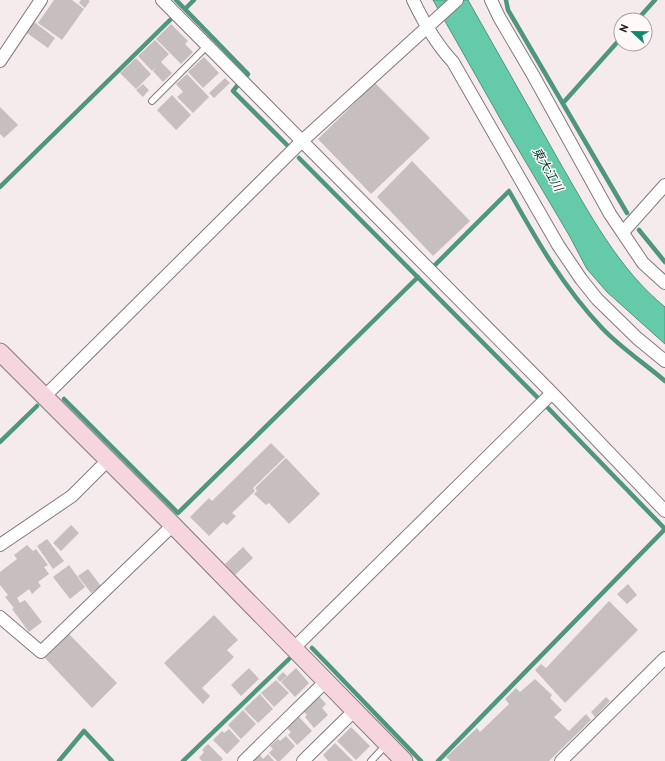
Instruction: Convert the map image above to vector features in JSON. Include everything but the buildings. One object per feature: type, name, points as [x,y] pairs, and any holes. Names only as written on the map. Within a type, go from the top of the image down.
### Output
[{"type":"street","points":[[0,61],[41,0]]},
{"type":"street","points":[[162,0],[552,394],[665,511]]},
{"type":"street","points":[[413,0],[430,23],[442,50],[453,62],[558,245],[581,279],[597,299],[637,338],[665,361]]},
{"type":"street","points":[[44,397],[302,141],[457,0]]},
{"type":"street","points":[[491,0],[499,17],[610,214],[643,263],[665,282]]},
{"type":"street","points":[[623,232],[665,185]]},
{"type":"street","points":[[0,352],[173,525],[404,761]]},
{"type":"street","points":[[293,649],[552,394]]},
{"type":"street","points":[[0,545],[72,496],[108,460]]},
{"type":"street","points":[[0,617],[41,652],[173,525]]},
{"type":"street","points":[[561,761],[665,658]]},
{"type":"street","points":[[244,761],[326,682]]},
{"type":"street","points":[[303,761],[354,711]]},
{"type":"lane","points":[[152,100],[208,46]]},
{"type":"lane","points":[[371,761],[387,744]]},
{"type":"water","name":"東大江川","points":[[433,0],[468,0],[593,219],[633,276],[665,307],[665,344],[607,292],[587,269],[569,235],[505,127]]},
{"type":"waterway","points":[[176,0],[248,74],[246,77]]},
{"type":"waterway","points":[[185,9],[194,0]]},
{"type":"waterway","points":[[506,0],[508,10],[627,213]]},
{"type":"waterway","points":[[644,12],[655,0]]},
{"type":"waterway","points":[[0,187],[170,20]]},
{"type":"waterway","points":[[563,103],[613,47]]},
{"type":"waterway","points":[[237,86],[233,91],[289,147]]},
{"type":"waterway","points":[[299,158],[540,400]]},
{"type":"waterway","points":[[433,267],[509,191],[551,262],[588,312],[617,342],[665,381]]},
{"type":"waterway","points":[[639,230],[665,262]]},
{"type":"waterway","points":[[64,399],[178,513],[418,277]]},
{"type":"waterway","points":[[0,442],[37,406]]},
{"type":"waterway","points":[[548,408],[665,529]]},
{"type":"waterway","points":[[438,761],[665,529]]},
{"type":"waterway","points":[[312,648],[421,761]]},
{"type":"waterway","points":[[183,761],[289,659]]},
{"type":"waterway","points":[[59,761],[84,731],[112,761]]}]
